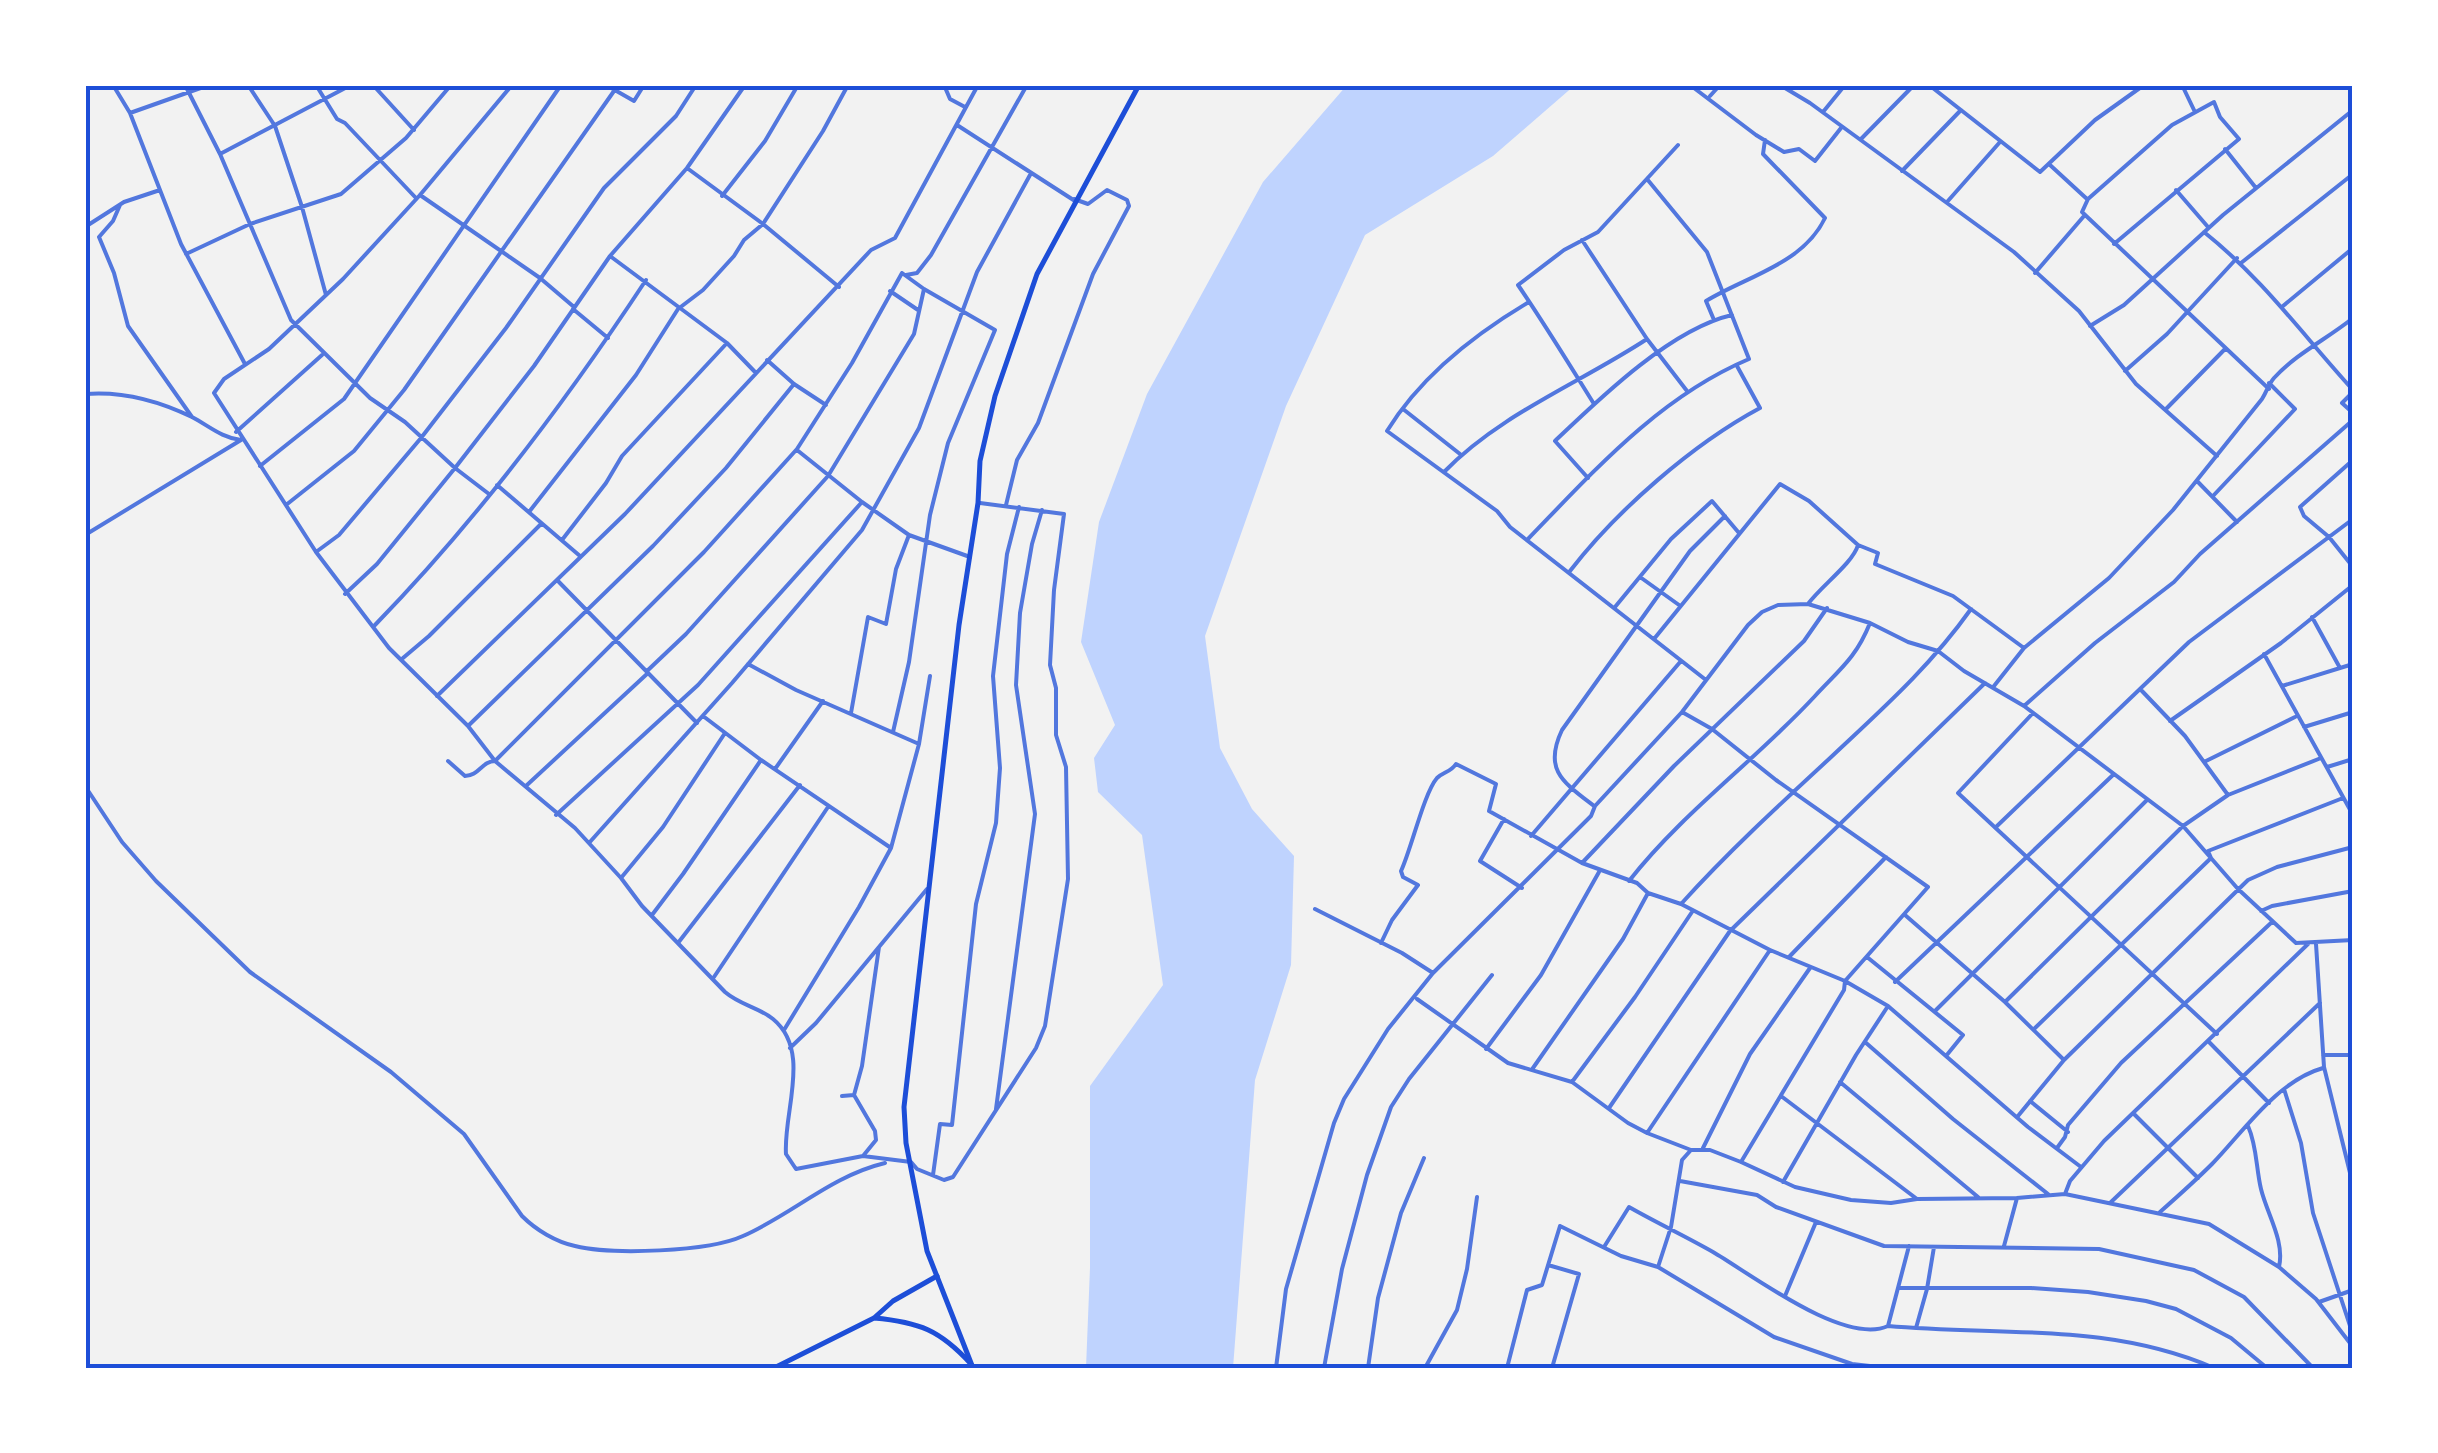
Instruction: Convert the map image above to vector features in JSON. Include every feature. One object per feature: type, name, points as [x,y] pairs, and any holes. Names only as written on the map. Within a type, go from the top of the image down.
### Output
[{"type":"main road","points":[[972,1366],[937,1276],[917,1207],[906,1143],[906,1075],[958,625],[978,503],[980,461],[1010,350],[1036,274],[1139,85]]},
{"type":"main road","points":[[774,1368],[874,1318],[892,1301],[937,1276]]},
{"type":"main road","points":[[874,1318],[910,1322],[932,1330],[954,1345],[972,1366]]},
{"type":"street","points":[[113,85],[130,114],[186,254],[245,364]]},
{"type":"street","points":[[186,85],[295,325],[355,384],[489,494]]},
{"type":"street","points":[[130,114],[209,85]]},
{"type":"street","points":[[248,85],[274,126],[326,295]]},
{"type":"street","points":[[316,85],[337,120],[345,123],[380,163],[418,196],[504,251],[608,338]]},
{"type":"street","points":[[220,154],[352,85]]},
{"type":"street","points":[[372,85],[414,130]]},
{"type":"street","points":[[186,254],[250,224],[341,194],[414,130],[452,85]]},
{"type":"street","points":[[512,85],[418,196],[326,295],[269,349],[214,389],[216,398],[258,467],[346,594],[402,658],[468,726],[494,760],[589,843],[739,1005],[765,1014],[784,1030],[793,1072],[785,1142],[792,1167],[801,1169],[864,1156],[910,1162],[944,1180],[953,1178],[1036,1048],[1045,1026],[1068,879],[1066,768],[1056,735],[1056,688],[1050,666],[1064,514],[978,503]]},
{"type":"street","points":[[258,467],[344,399],[562,85]]},
{"type":"street","points":[[606,85],[634,101],[644,85]]},
{"type":"street","points":[[316,552],[339,535],[421,438],[484,358],[604,188],[676,116],[696,85]]},
{"type":"street","points":[[346,594],[377,564],[455,468],[534,366],[610,256],[687,168],[745,85]]},
{"type":"street","points":[[722,196],[765,141],[798,85]]},
{"type":"street","points":[[529,512],[616,402],[678,310],[704,290],[744,240],[763,224],[848,85]]},
{"type":"street","points":[[944,85],[950,99],[965,107]]},
{"type":"street","points":[[437,696],[625,514],[871,250],[895,238],[978,85]]},
{"type":"street","points":[[902,273],[918,273],[931,255],[1027,85]]},
{"type":"street","points":[[1690,85],[1784,152],[1799,149],[1815,161],[1842,128]]},
{"type":"street","points":[[1709,98],[1720,85]]},
{"type":"street","points":[[1780,85],[2002,242],[2079,312],[2152,400],[2217,456]]},
{"type":"street","points":[[1823,112],[1845,85]]},
{"type":"street","points":[[1860,140],[1914,85]]},
{"type":"street","points":[[1929,85],[2040,172],[2094,120],[2144,85]]},
{"type":"street","points":[[2182,85],[2194,110]]},
{"type":"street","points":[[286,505],[354,450],[388,410],[614,91]]},
{"type":"street","points":[[2114,244],[2239,139],[2220,117],[2214,102],[2172,126],[2088,199],[2082,209],[2084,216],[2186,313],[2294,409],[2213,496]]},
{"type":"street","points":[[1902,171],[1961,110]]},
{"type":"street","points":[[2090,326],[2124,306],[2206,230],[2353,110]]},
{"type":"street","points":[[956,124],[1030,175],[1075,200],[1088,204],[1107,190],[1127,200],[1129,206],[1093,274],[1038,423],[1017,460],[1006,505]]},
{"type":"street","points":[[1714,320],[1706,301],[1775,266],[1815,239],[1825,218],[1763,154],[1765,140]]},
{"type":"street","points":[[1946,203],[2000,142]]},
{"type":"street","points":[[1594,404],[1535,306],[1518,285],[1598,232],[1678,145]]},
{"type":"street","points":[[2226,148],[2256,188]]},
{"type":"street","points":[[2050,165],[2088,199]]},
{"type":"street","points":[[687,168],[763,224],[839,288]]},
{"type":"street","points":[[2125,371],[2239,260],[2353,174]]},
{"type":"street","points":[[589,843],[862,530],[919,428],[977,272],[1030,175]]},
{"type":"street","points":[[1527,540],[1639,429],[1688,391],[1749,359],[1707,252],[1647,179]]},
{"type":"street","points":[[85,227],[120,205],[160,190]]},
{"type":"street","points":[[2024,706],[2094,643],[2174,582],[2353,417],[2342,403],[2353,391],[2283,306],[2206,230],[2176,190]]},
{"type":"street","points":[[120,205],[113,222],[100,237],[128,326],[192,418]]},
{"type":"street","points":[[2035,273],[2084,216]]},
{"type":"street","points":[[1582,240],[1647,339],[1688,391]]},
{"type":"street","points":[[2283,306],[2353,248]]},
{"type":"street","points":[[610,256],[727,343],[756,373]]},
{"type":"street","points":[[893,732],[909,662],[930,515],[948,443],[995,330],[902,273]]},
{"type":"street","points":[[448,761],[465,776],[471,776],[494,760],[704,552],[796,449],[902,273]]},
{"type":"street","points":[[374,626],[468,523],[541,431],[646,280]]},
{"type":"street","points":[[526,784],[686,634],[828,476],[914,334],[924,289]]},
{"type":"street","points":[[890,291],[918,310]]},
{"type":"street","points":[[1530,302],[1486,329],[1451,358],[1386,431],[1497,511],[1527,540],[1706,680]]},
{"type":"street","points":[[1588,478],[1555,441],[1594,404],[1682,336],[1732,315]]},
{"type":"street","points":[[1993,688],[2024,648],[2109,578],[2197,481],[2296,356],[2353,318]]},
{"type":"street","points":[[1444,472],[1460,454],[1548,396],[1647,339]]},
{"type":"street","points":[[562,540],[622,456],[727,343]]},
{"type":"street","points":[[2166,409],[2225,349]]},
{"type":"street","points":[[236,432],[324,354]]},
{"type":"street","points":[[768,360],[794,384],[826,405]]},
{"type":"street","points":[[1570,571],[1600,536],[1656,484],[1709,440],[1760,408],[1736,364]]},
{"type":"street","points":[[468,726],[588,611],[726,468],[794,384]]},
{"type":"street","points":[[85,394],[128,396],[241,440]]},
{"type":"street","points":[[1403,409],[1460,454]]},
{"type":"street","points":[[85,536],[241,440]]},
{"type":"street","points":[[796,449],[908,534],[970,558]]},
{"type":"street","points":[[2353,460],[2300,507],[2353,568]]},
{"type":"street","points":[[2197,481],[2237,522]]},
{"type":"street","points":[[1654,639],[1780,484],[1809,501],[1858,546],[1878,553],[1875,564],[1952,596],[2024,648]]},
{"type":"street","points":[[497,485],[580,556]]},
{"type":"street","points":[[1615,607],[1671,539],[1712,501],[1739,532]]},
{"type":"street","points":[[556,815],[679,703],[862,502]]},
{"type":"street","points":[[932,1175],[940,1124],[952,1125],[976,904],[996,824],[1000,768],[992,676],[1006,554],[1018,508]]},
{"type":"street","points":[[996,1114],[1035,814],[1016,685],[1020,613],[1042,510]]},
{"type":"street","points":[[1595,806],[1556,769],[1552,751],[1562,730],[1690,551],[1725,516]]},
{"type":"street","points":[[1997,826],[2189,642],[2353,519]]},
{"type":"street","points":[[402,658],[542,524]]},
{"type":"street","points":[[851,714],[868,617],[886,624],[896,569],[908,534]]},
{"type":"street","points":[[1808,604],[1822,584],[1854,558],[1858,546]]},
{"type":"street","points":[[1640,577],[1679,605]]},
{"type":"street","points":[[557,579],[697,723]]},
{"type":"street","points":[[2170,721],[2353,585]]},
{"type":"street","points":[[1276,1368],[1286,1289],[1334,1123],[1368,1059],[1434,973],[1591,816],[1595,806],[1682,712],[1762,612],[1778,605],[1797,602],[1827,608],[1938,652],[2024,706],[2054,732],[2081,746],[2183,826],[2238,888],[2296,943],[2353,940]]},
{"type":"street","points":[[1582,863],[1804,641],[1827,608]]},
{"type":"street","points":[[1681,904],[1892,703],[1972,609]]},
{"type":"street","points":[[2312,617],[2340,668]]},
{"type":"street","points":[[1629,881],[1851,660],[1870,623]]},
{"type":"street","points":[[2264,654],[2353,816]]},
{"type":"street","points":[[1531,836],[1681,662]]},
{"type":"street","points":[[748,664],[920,744]]},
{"type":"street","points":[[2282,686],[2353,664]]},
{"type":"street","points":[[784,1030],[891,848],[920,744],[930,676]]},
{"type":"street","points":[[1609,1108],[1730,930],[1985,683]]},
{"type":"street","points":[[2141,690],[2206,761],[2228,795]]},
{"type":"street","points":[[775,769],[823,700]]},
{"type":"street","points":[[1682,712],[1712,729],[1928,887],[1844,981],[1844,990],[1741,1162]]},
{"type":"street","points":[[2032,712],[1958,793],[2217,1034]]},
{"type":"street","points":[[2304,727],[2353,712]]},
{"type":"street","points":[[703,716],[891,848]]},
{"type":"street","points":[[2206,761],[2296,716]]},
{"type":"street","points":[[621,878],[663,827],[725,733]]},
{"type":"street","points":[[2005,1002],[2183,826],[2228,795],[2321,758]]},
{"type":"street","points":[[2327,768],[2353,759]]},
{"type":"street","points":[[652,914],[761,760]]},
{"type":"street","points":[[1381,943],[1392,920],[1418,885],[1402,877],[1401,871],[1438,778],[1456,764],[1494,782],[1496,792],[1489,810],[1557,851],[1643,886],[1648,893],[1681,904],[1888,1006],[2081,1167]]},
{"type":"street","points":[[1895,982],[2114,774]]},
{"type":"street","points":[[678,943],[800,785]]},
{"type":"street","points":[[85,786],[122,842],[223,947],[262,982],[391,1072],[464,1134],[522,1216],[557,1240],[581,1248],[636,1250],[732,1240],[774,1221],[830,1184],[856,1172],[895,1162]]},
{"type":"street","points":[[2211,858],[2208,851],[2221,844],[2343,798]]},
{"type":"street","points":[[1935,1012],[2147,800]]},
{"type":"street","points":[[714,977],[828,806]]},
{"type":"street","points":[[1504,819],[1480,861],[1522,888]]},
{"type":"street","points":[[2018,1116],[2064,1060],[2238,888],[2277,868],[2353,847]]},
{"type":"street","points":[[1789,957],[1887,856]]},
{"type":"street","points":[[2034,1029],[2211,858]]},
{"type":"street","points":[[1486,1049],[1540,975],[1600,871]]},
{"type":"street","points":[[790,1048],[816,1023],[929,887]]},
{"type":"street","points":[[2261,911],[2353,891]]},
{"type":"street","points":[[1532,1070],[1623,939],[1648,893]]},
{"type":"street","points":[[1315,909],[1434,973]]},
{"type":"street","points":[[1572,1082],[1692,912]]},
{"type":"street","points":[[1905,915],[2005,1002],[2064,1060]]},
{"type":"street","points":[[2057,1148],[2068,1132],[2068,1125],[2121,1063],[2272,922]]},
{"type":"street","points":[[864,1156],[876,1137],[854,1095],[862,1066],[879,944]]},
{"type":"street","points":[[2065,1194],[2081,1167],[2133,1113],[2308,944]]},
{"type":"street","points":[[2316,944],[2324,1067],[2350,1159],[2353,1185]]},
{"type":"street","points":[[1647,1133],[1770,950]]},
{"type":"street","points":[[1867,957],[1963,1035],[1946,1056]]},
{"type":"street","points":[[1702,1150],[1750,1054],[1810,968]]},
{"type":"street","points":[[1324,1368],[1342,1269],[1367,1175],[1391,1107],[1492,976]]},
{"type":"street","points":[[1415,998],[1508,1064],[1572,1082],[1647,1133],[1691,1150],[1741,1162],[1783,1182],[1851,1200],[1891,1204],[1917,1199],[2065,1194],[2209,1224],[2279,1267],[2319,1302],[2353,1347]]},
{"type":"street","points":[[2110,1203],[2320,1003]]},
{"type":"street","points":[[1783,1182],[1888,1006]]},
{"type":"street","points":[[1864,1042],[1952,1119],[2048,1194]]},
{"type":"street","points":[[2209,1042],[2270,1103]]},
{"type":"street","points":[[2323,1055],[2353,1055]]},
{"type":"street","points":[[2160,1212],[2284,1089],[2308,1072],[2324,1067]]},
{"type":"street","points":[[1840,1082],[1978,1197]]},
{"type":"street","points":[[2284,1089],[2301,1143],[2313,1214],[2353,1334]]},
{"type":"street","points":[[842,1096],[854,1095]]},
{"type":"street","points":[[1780,1096],[1917,1199]]},
{"type":"street","points":[[2030,1101],[2068,1132]]},
{"type":"street","points":[[2133,1113],[2198,1178]]},
{"type":"street","points":[[2248,1126],[2262,1194],[2278,1241],[2279,1267]]},
{"type":"street","points":[[1658,1267],[1670,1230],[1682,1160],[1691,1150]]},
{"type":"street","points":[[1368,1368],[1378,1298],[1402,1213],[1424,1158]]},
{"type":"street","points":[[1680,1181],[1757,1194],[1776,1207],[1884,1246],[2098,1248],[2194,1270],[2244,1297],[2312,1368]]},
{"type":"street","points":[[1425,1368],[1456,1310],[1477,1197]]},
{"type":"street","points":[[2004,1246],[2017,1198]]},
{"type":"street","points":[[1604,1246],[1630,1207],[1713,1252],[1798,1306],[1849,1326],[1876,1331],[1888,1326],[2053,1331],[2144,1343],[2214,1368]]},
{"type":"street","points":[[1785,1297],[1816,1222]]},
{"type":"street","points":[[1507,1368],[1527,1290],[1542,1285],[1560,1226],[1621,1256],[1658,1267],[1774,1337],[1852,1364],[1888,1368]]},
{"type":"street","points":[[1888,1326],[1909,1246]]},
{"type":"street","points":[[1916,1328],[1934,1247]]},
{"type":"street","points":[[1546,1265],[1579,1274],[1552,1368]]},
{"type":"street","points":[[1899,1288],[2031,1288],[2146,1300],[2176,1309],[2232,1338],[2267,1368]]},
{"type":"street","points":[[2319,1302],[2353,1290]]},
{"type":"water","points":[[1347,85],[1575,85],[1493,156],[1365,235],[1286,406],[1205,636],[1220,748],[1252,809],[1294,856],[1291,965],[1255,1080],[1233,1368],[1086,1368],[1090,1086],[1163,985],[1142,835],[1098,792],[1094,758],[1115,725],[1081,642],[1099,522],[1147,394],[1263,182]]}]
